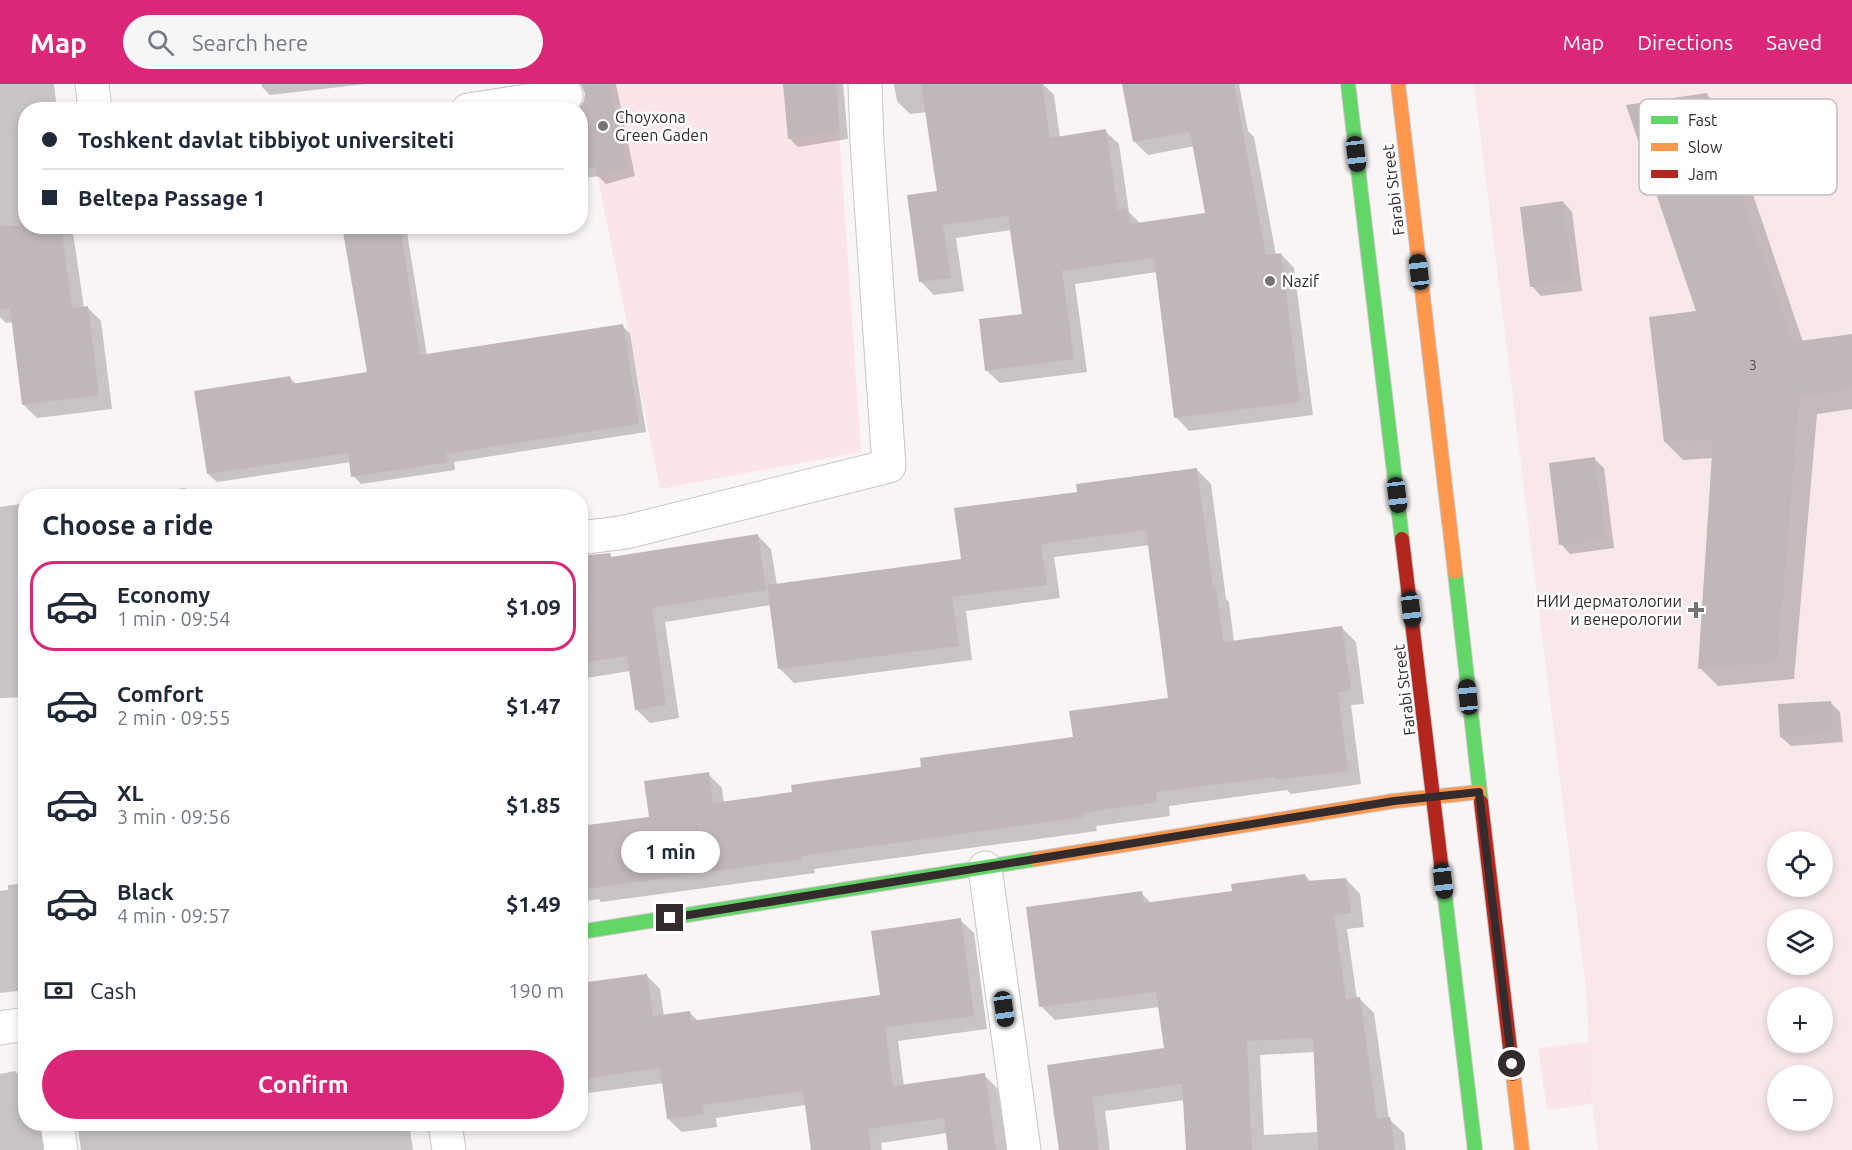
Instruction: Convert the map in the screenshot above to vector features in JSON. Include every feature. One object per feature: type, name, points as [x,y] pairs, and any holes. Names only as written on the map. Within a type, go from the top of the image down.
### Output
[{"type":"main road","name":"Farabi Street","points":[[1348,84],[1475,1150]]},
{"type":"main road","name":"Farabi Street","points":[[1398,84],[1522,1150]]},
{"type":"main road","points":[[588,931],[1394,801],[1479,792]]},
{"type":"street","points":[[92,84],[94,102]]},
{"type":"street","points":[[588,537],[626,532],[889,466],[867,143],[866,84]]},
{"type":"street","points":[[520,102],[566,95]]},
{"type":"street","points":[[985,868],[1024,1150]]},
{"type":"street","points":[[0,1028],[18,1025]]},
{"type":"street","points":[[58,1131],[61,1150]]},
{"type":"street","points":[[446,1131],[449,1150]]},
{"type":"shaded area","name":"Choyxona Green Gaden","points":[[579,84],[836,84],[861,452],[660,489],[588,129],[588,102],[583,102]]},
{"type":"shaded area","name":"НИИ дерматологии и венерологии","points":[[1474,84],[1852,84],[1852,1150],[1598,1150],[1592,1104],[1586,990]]},
{"type":"shaded area","points":[[1589,1042],[1592,1104],[1547,1110],[1538,1048]]},
{"type":"building","name":"Choyxona Green Gaden","points":[[581,84],[610,84],[627,168],[597,177],[595,167],[588,168],[588,102],[583,102],[585,93]]},
{"type":"building","points":[[783,84],[836,84],[840,132],[788,139]]},
{"type":"building","points":[[921,84],[1042,84],[1050,138],[1106,129],[1118,210],[1127,208],[1130,224],[1205,213],[1190,132],[1133,142],[1122,84],[1234,84],[1266,255],[1281,253],[1300,402],[1174,418],[1154,258],[1062,271],[1074,359],[985,371],[979,319],[1022,314],[1008,216],[943,225],[951,278],[919,282],[907,195],[937,191]]},
{"type":"building","points":[[1707,93],[1709,99],[1666,99]]},
{"type":"building","points":[[1639,103],[1639,143],[1626,105]]},
{"type":"building","points":[[1657,195],[1742,195],[1792,342],[1852,334],[1852,389],[1800,396],[1777,662],[1698,669],[1713,439],[1664,442],[1649,317],[1696,311]]},
{"type":"building","points":[[1563,201],[1574,281],[1530,287],[1520,207]]},
{"type":"building","points":[[0,226],[18,226],[18,234],[62,234],[72,308],[88,306],[99,395],[22,405],[10,308],[0,309]]},
{"type":"building","points":[[343,234],[401,234],[420,355],[623,324],[639,424],[446,454],[448,462],[351,477],[348,453],[207,474],[194,391],[290,376],[292,384],[367,372]]},
{"type":"building","points":[[1595,457],[1605,539],[1559,545],[1549,463]]},
{"type":"building","points":[[1197,468],[1223,642],[1342,626],[1351,690],[1338,692],[1348,771],[1275,780],[1275,777],[1156,792],[1157,802],[1083,813],[1084,817],[801,856],[802,859],[588,889],[588,825],[649,817],[644,781],[709,772],[713,803],[792,792],[791,785],[921,767],[920,758],[1073,737],[1069,711],[1168,698],[1146,530],[1041,544],[1047,585],[952,597],[959,646],[778,669],[767,585],[961,559],[954,508],[1077,492],[1076,484]]},
{"type":"building","points":[[758,534],[766,590],[652,608],[666,705],[635,710],[627,656],[588,662],[588,555],[610,553],[611,557]]},
{"type":"building","points":[[1831,701],[1834,733],[1780,737],[1778,704]]},
{"type":"building","points":[[1305,874],[1306,881],[1346,878],[1351,913],[1334,915],[1346,999],[1360,997],[1377,1119],[1390,1117],[1395,1150],[1318,1150],[1313,1038],[1247,1041],[1252,1150],[1186,1150],[1182,1084],[1092,1097],[1099,1150],[1059,1150],[1047,1065],[1164,1048],[1156,992],[1039,1007],[1026,907],[1142,891],[1144,903],[1232,891],[1231,884]]},
{"type":"building","points":[[961,918],[974,1016],[885,1027],[893,1086],[985,1073],[996,1150],[948,1150],[944,1118],[868,1129],[871,1150],[811,1150],[803,1091],[703,1105],[704,1114],[667,1119],[660,1068],[588,1078],[588,982],[647,974],[653,1016],[690,1011],[691,1021],[880,995],[871,931]]},
{"type":"traffic: fast","points":[[1348,84],[1402,539]]},
{"type":"traffic: fast","points":[[1455,572],[1481,802]]},
{"type":"traffic: fast","points":[[588,931],[1036,859]]},
{"type":"traffic: fast","points":[[1443,880],[1475,1150]]},
{"type":"traffic: slow","points":[[1398,84],[1455,572]]},
{"type":"traffic: slow","points":[[1036,859],[1394,801],[1479,792]]},
{"type":"traffic: slow","points":[[1513,1074],[1522,1150]]},
{"type":"traffic: jam","points":[[1402,539],[1443,880]]},
{"type":"traffic: jam","points":[[1481,802],[1513,1074]]},
{"type":"place","name":"Choyxona Green Gaden","points":[[603,126]]},
{"type":"place","name":"Nazif","points":[[1270,281]]},
{"type":"place","name":"НИИ дерматологии и венерологии","points":[[1696,610]]},
{"type":"route","points":[[670,918],[1394,801],[1479,792],[1512,1064]]}]
